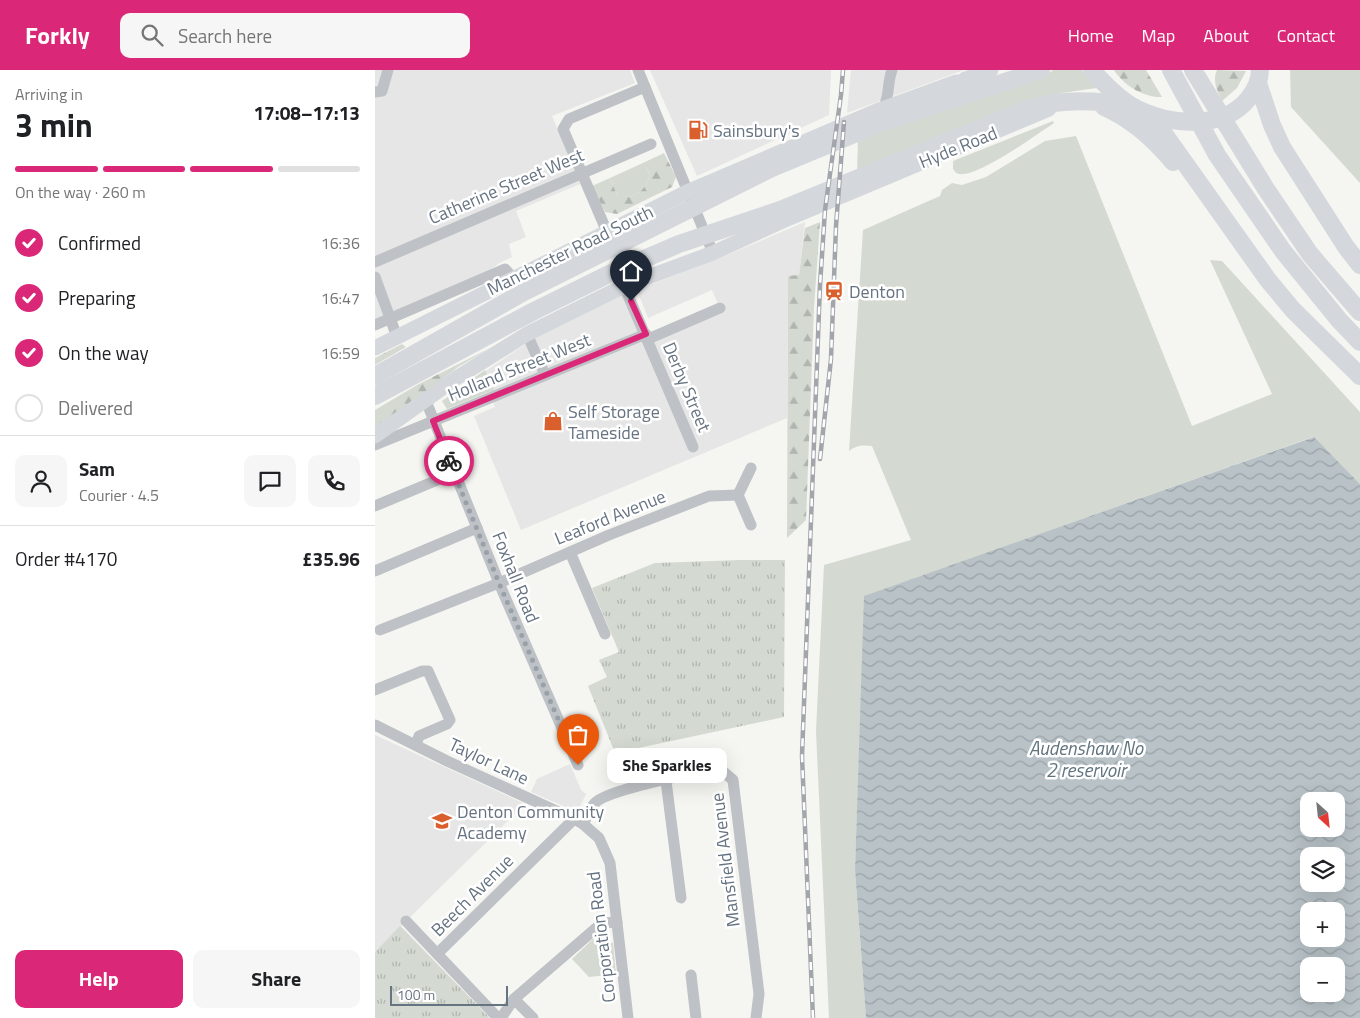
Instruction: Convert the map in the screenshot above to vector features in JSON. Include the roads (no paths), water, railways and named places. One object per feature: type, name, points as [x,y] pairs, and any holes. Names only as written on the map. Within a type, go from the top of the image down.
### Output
[{"type":"highway","points":[[375,376],[524,292],[881,114],[952,99],[1006,76],[1041,70]]},
{"type":"highway","points":[[1092,70],[1105,85],[1134,107],[1150,114],[1181,122],[1209,121],[1241,107],[1260,74]]},
{"type":"highway","points":[[1171,70],[1217,155],[1278,243],[1339,320],[1360,342]]},
{"type":"highway","points":[[1193,70],[1266,189],[1310,254],[1360,312]]},
{"type":"highway","points":[[1260,74],[1272,126],[1282,147],[1346,247],[1360,265]]},
{"type":"highway","points":[[375,396],[534,311],[609,274],[679,244],[780,210],[899,166],[1028,109],[1062,102],[1090,101],[1134,107]]},
{"type":"highway","points":[[1090,101],[1133,122],[1152,139],[1234,233]]},
{"type":"highway","points":[[1150,114],[1268,280],[1293,310],[1360,376]]},
{"type":"main road","points":[[881,114],[909,99],[957,82],[1006,76]]},
{"type":"main road","name":"Manchester Road South","points":[[375,348],[687,192],[767,158],[881,114]]},
{"type":"main road","name":"Hyde Road","points":[[375,436],[475,366],[527,334],[624,286],[713,253],[899,166]]},
{"type":"street","points":[[375,92],[382,91],[388,70]]},
{"type":"street","points":[[638,70],[713,253]]},
{"type":"street","points":[[891,73],[894,89],[900,95],[909,99]]},
{"type":"street","points":[[881,114],[887,101],[891,73]]},
{"type":"street","points":[[607,232],[563,129],[569,118],[645,87]]},
{"type":"street","name":"Catherine Street West","points":[[375,262],[651,144]]},
{"type":"street","points":[[375,325],[505,268],[513,278]]},
{"type":"street","points":[[375,277],[397,337]]},
{"type":"street","name":"Derby Street","points":[[624,286],[693,447]]},
{"type":"street","name":"Holland Street West","points":[[375,445],[545,375],[720,308]]},
{"type":"street","points":[[527,334],[545,375]]},
{"type":"street","name":"Foxhall Road","points":[[426,401],[453,473],[578,765]]},
{"type":"street","points":[[751,468],[738,495],[751,524]]},
{"type":"street","points":[[375,506],[453,473]]},
{"type":"street","name":"Leaford Avenue","points":[[380,630],[499,583],[609,535],[709,496],[738,495]]},
{"type":"street","points":[[375,571],[477,528]]},
{"type":"street","points":[[570,552],[605,634]]},
{"type":"street","points":[[375,690],[422,671],[428,671],[450,720],[447,724],[419,736],[416,745]]},
{"type":"street","name":"Taylor Lane","points":[[375,725],[447,761],[579,821],[599,838],[606,852]]},
{"type":"street","name":"Mansfield Avenue","points":[[579,821],[600,799],[627,789],[719,768],[733,780],[759,994],[756,1018]]},
{"type":"street","points":[[666,780],[681,898]]},
{"type":"street","name":"Beech Avenue","points":[[438,953],[579,821]]},
{"type":"street","name":"Corporation Road","points":[[606,852],[610,868],[628,1018]]},
{"type":"street","points":[[406,921],[500,1018],[514,999],[601,923],[617,922]]},
{"type":"street","points":[[691,975],[696,1018]]},
{"type":"street","points":[[514,999],[533,1018]]},
{"type":"water","name":"Audenshaw No 2 reservoir","points":[[1314,437],[1360,484],[1360,1018],[866,1018],[855,870],[864,596]]},
{"type":"railway","points":[[813,1018],[802,756],[820,285],[825,210],[843,70]]},
{"type":"railway","points":[[820,459],[831,359],[836,226],[844,122]]},
{"type":"place","name":"Sainsbury's","points":[[698,130]]},
{"type":"place","name":"Denton","points":[[834,291]]},
{"type":"place","name":"Self Storage Tameside","points":[[553,421]]},
{"type":"place","name":"She Sparkles","points":[[578,765]]},
{"type":"place","name":"Denton Community Academy","points":[[442,821]]}]
